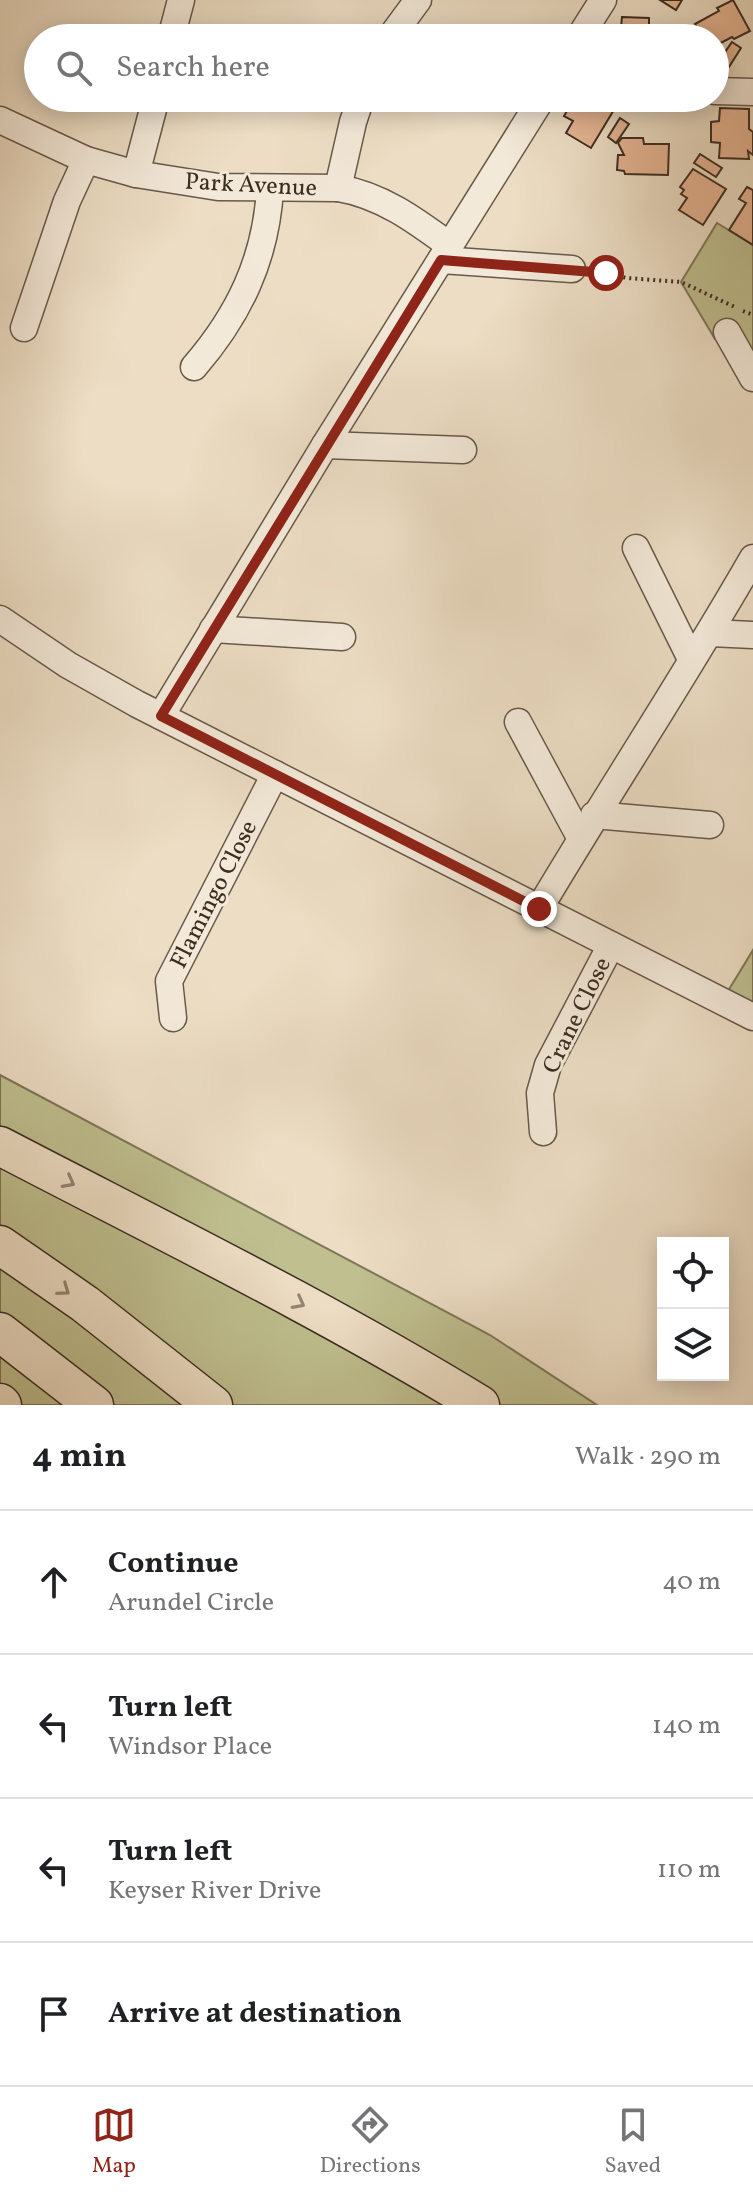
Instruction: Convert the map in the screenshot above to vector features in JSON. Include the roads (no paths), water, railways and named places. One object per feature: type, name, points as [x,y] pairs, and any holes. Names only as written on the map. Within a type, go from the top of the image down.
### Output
[{"type":"highway","points":[[0,1146],[295,1300],[480,1405]]},
{"type":"highway","points":[[0,1245],[85,1304],[213,1405]]},
{"type":"highway","points":[[0,1332],[94,1405]]},
{"type":"street","points":[[175,24],[181,0]]},
{"type":"street","points":[[400,24],[418,0]]},
{"type":"street","points":[[588,24],[603,0]]},
{"type":"street","points":[[729,91],[753,92]]},
{"type":"street","points":[[136,174],[152,112]]},
{"type":"street","points":[[338,188],[356,112]]},
{"type":"street","points":[[161,716],[325,445],[533,112]]},
{"type":"street","name":"Park Avenue","points":[[0,120],[86,160],[136,174],[218,187],[338,188],[374,197],[429,231],[445,252]]},
{"type":"street","points":[[24,328],[67,201],[86,160]]},
{"type":"street","points":[[194,367],[226,327],[242,299],[263,241],[270,189]]},
{"type":"street","points":[[445,252],[572,269]]},
{"type":"street","points":[[727,332],[753,378]]},
{"type":"street","points":[[325,445],[463,450]]},
{"type":"street","points":[[636,548],[691,659]]},
{"type":"street","points":[[539,909],[753,558]]},
{"type":"street","points":[[0,620],[81,673],[161,716],[753,1017]]},
{"type":"street","points":[[213,629],[342,637]]},
{"type":"street","points":[[710,633],[753,635]]},
{"type":"street","points":[[518,722],[581,839]]},
{"type":"street","name":"Flamingo Close","points":[[173,1018],[169,981],[275,774]]},
{"type":"street","points":[[594,815],[710,825]]},
{"type":"street","name":"Crane Close","points":[[543,1132],[540,1093],[548,1065],[611,945]]}]
